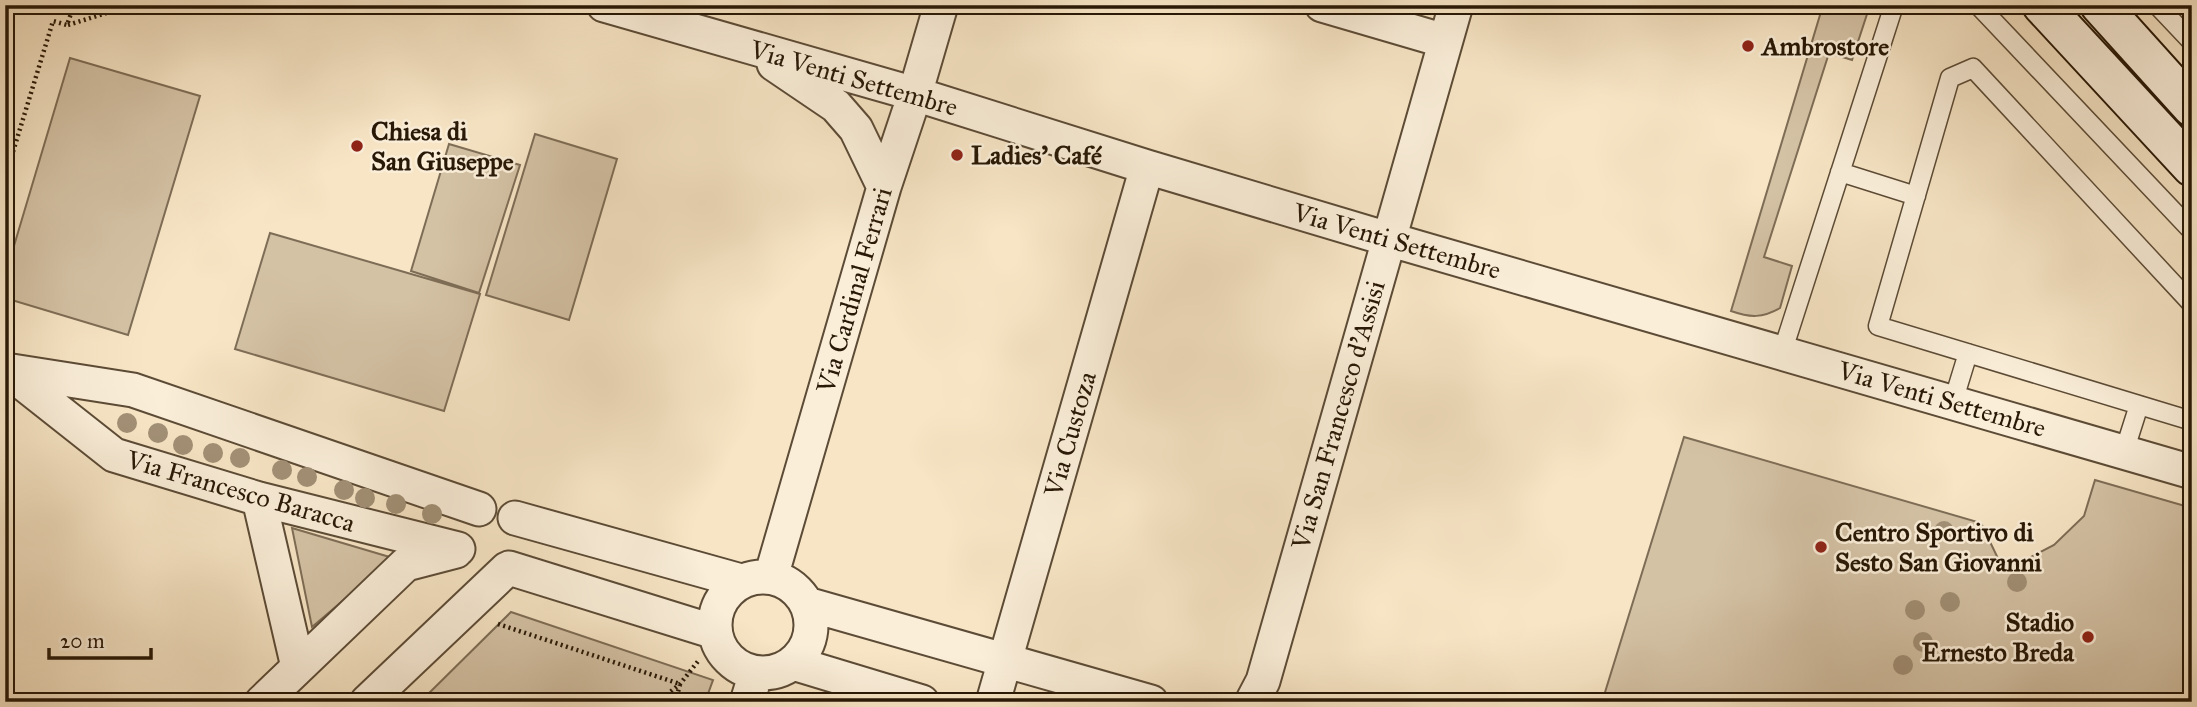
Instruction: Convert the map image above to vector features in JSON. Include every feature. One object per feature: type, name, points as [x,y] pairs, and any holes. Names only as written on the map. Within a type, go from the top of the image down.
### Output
[{"type":"main road","points":[[2042,5],[2192,167]]},
{"type":"main road","points":[[2100,5],[2192,107]]},
{"type":"street","name":"Via Venti Settembre","points":[[604,5],[915,94],[1388,239],[2192,472]]},
{"type":"street","name":"Via Cardinal Ferrari","points":[[756,579],[915,94],[941,5]]},
{"type":"street","points":[[1322,5],[1445,41]]},
{"type":"street","name":"Via San Francesco d'Assisi","points":[[1252,702],[1263,681],[1456,5]]},
{"type":"street","points":[[752,48],[836,106],[856,129],[884,187]]},
{"type":"street","name":"Via Custoza","points":[[993,702],[1147,167]]},
{"type":"street","name":"Via Francesco Baracca","points":[[7,370],[114,455],[259,499],[458,549]]},
{"type":"street","name":"Via Francesco Baracca","points":[[7,370],[133,390],[479,509]]},
{"type":"street","points":[[259,499],[298,667]]},
{"type":"street","points":[[498,508],[515,518],[756,579],[786,582],[798,591],[807,604],[811,636],[804,651],[793,663],[769,673],[751,687],[742,668],[729,659],[720,647],[707,646],[508,568],[493,573],[478,572],[465,563],[458,549],[456,536],[460,524],[468,514],[479,509],[498,508]]},
{"type":"street","points":[[367,702],[519,557],[523,544],[522,530],[515,518]]},
{"type":"street","points":[[262,702],[406,564],[458,549]]},
{"type":"street","points":[[707,646],[720,603],[729,590],[756,579]]},
{"type":"street","points":[[807,604],[1005,661],[1089,693],[1151,702]]},
{"type":"street","points":[[793,663],[922,702]]},
{"type":"lane","points":[[1782,353],[1894,5]]},
{"type":"lane","points":[[1978,5],[2192,232]]},
{"type":"lane","points":[[2157,5],[2192,43]]},
{"type":"lane","points":[[2192,304],[1973,68],[1950,78],[1878,326],[2192,421]]},
{"type":"lane","points":[[1840,172],[1916,196]]},
{"type":"lane","points":[[1953,402],[1968,353]]},
{"type":"lane","points":[[2124,452],[2139,405]]},
{"type":"path","points":[[67,25],[74,5]]},
{"type":"path","points":[[5,178],[53,22],[67,25],[132,5]]},
{"type":"path","points":[[486,621],[680,684]]},
{"type":"path","points":[[658,702],[680,684],[707,646]]},
{"type":"path","points":[[675,702],[680,684]]},
{"type":"shaded area","points":[[1823,5],[1870,5],[1852,60],[1829,53],[1764,257],[1792,266],[1780,308],[1768,314],[1751,316],[1731,311]]},
{"type":"shaded area","points":[[70,58],[200,96],[128,335],[5,298],[5,276]]},
{"type":"shaded area","points":[[535,134],[617,159],[569,320],[486,295]]},
{"type":"shaded area","points":[[449,144],[520,165],[479,293],[411,271]]},
{"type":"shaded area","points":[[270,233],[480,294],[444,411],[235,349]]},
{"type":"shaded area","name":"Centro Sportivo di Sesto San Giovanni","points":[[1684,437],[1981,523],[2004,571],[2054,545],[2084,516],[2095,480],[2192,508],[2192,702],[1602,702]]},
{"type":"shaded area","points":[[292,528],[393,558],[312,627]]},
{"type":"shaded area","points":[[511,612],[713,680],[705,702],[420,702]]},
{"type":"place","name":"Ambrostore","points":[[1748,46]]},
{"type":"place","name":"Chiesa di San Giuseppe","points":[[357,146]]},
{"type":"place","name":"Ladies' Café","points":[[957,155]]},
{"type":"place","name":"Centro Sportivo di Sesto San Giovanni","points":[[1821,547]]},
{"type":"place","name":"Stadio Ernesto Breda","points":[[2088,637]]}]
